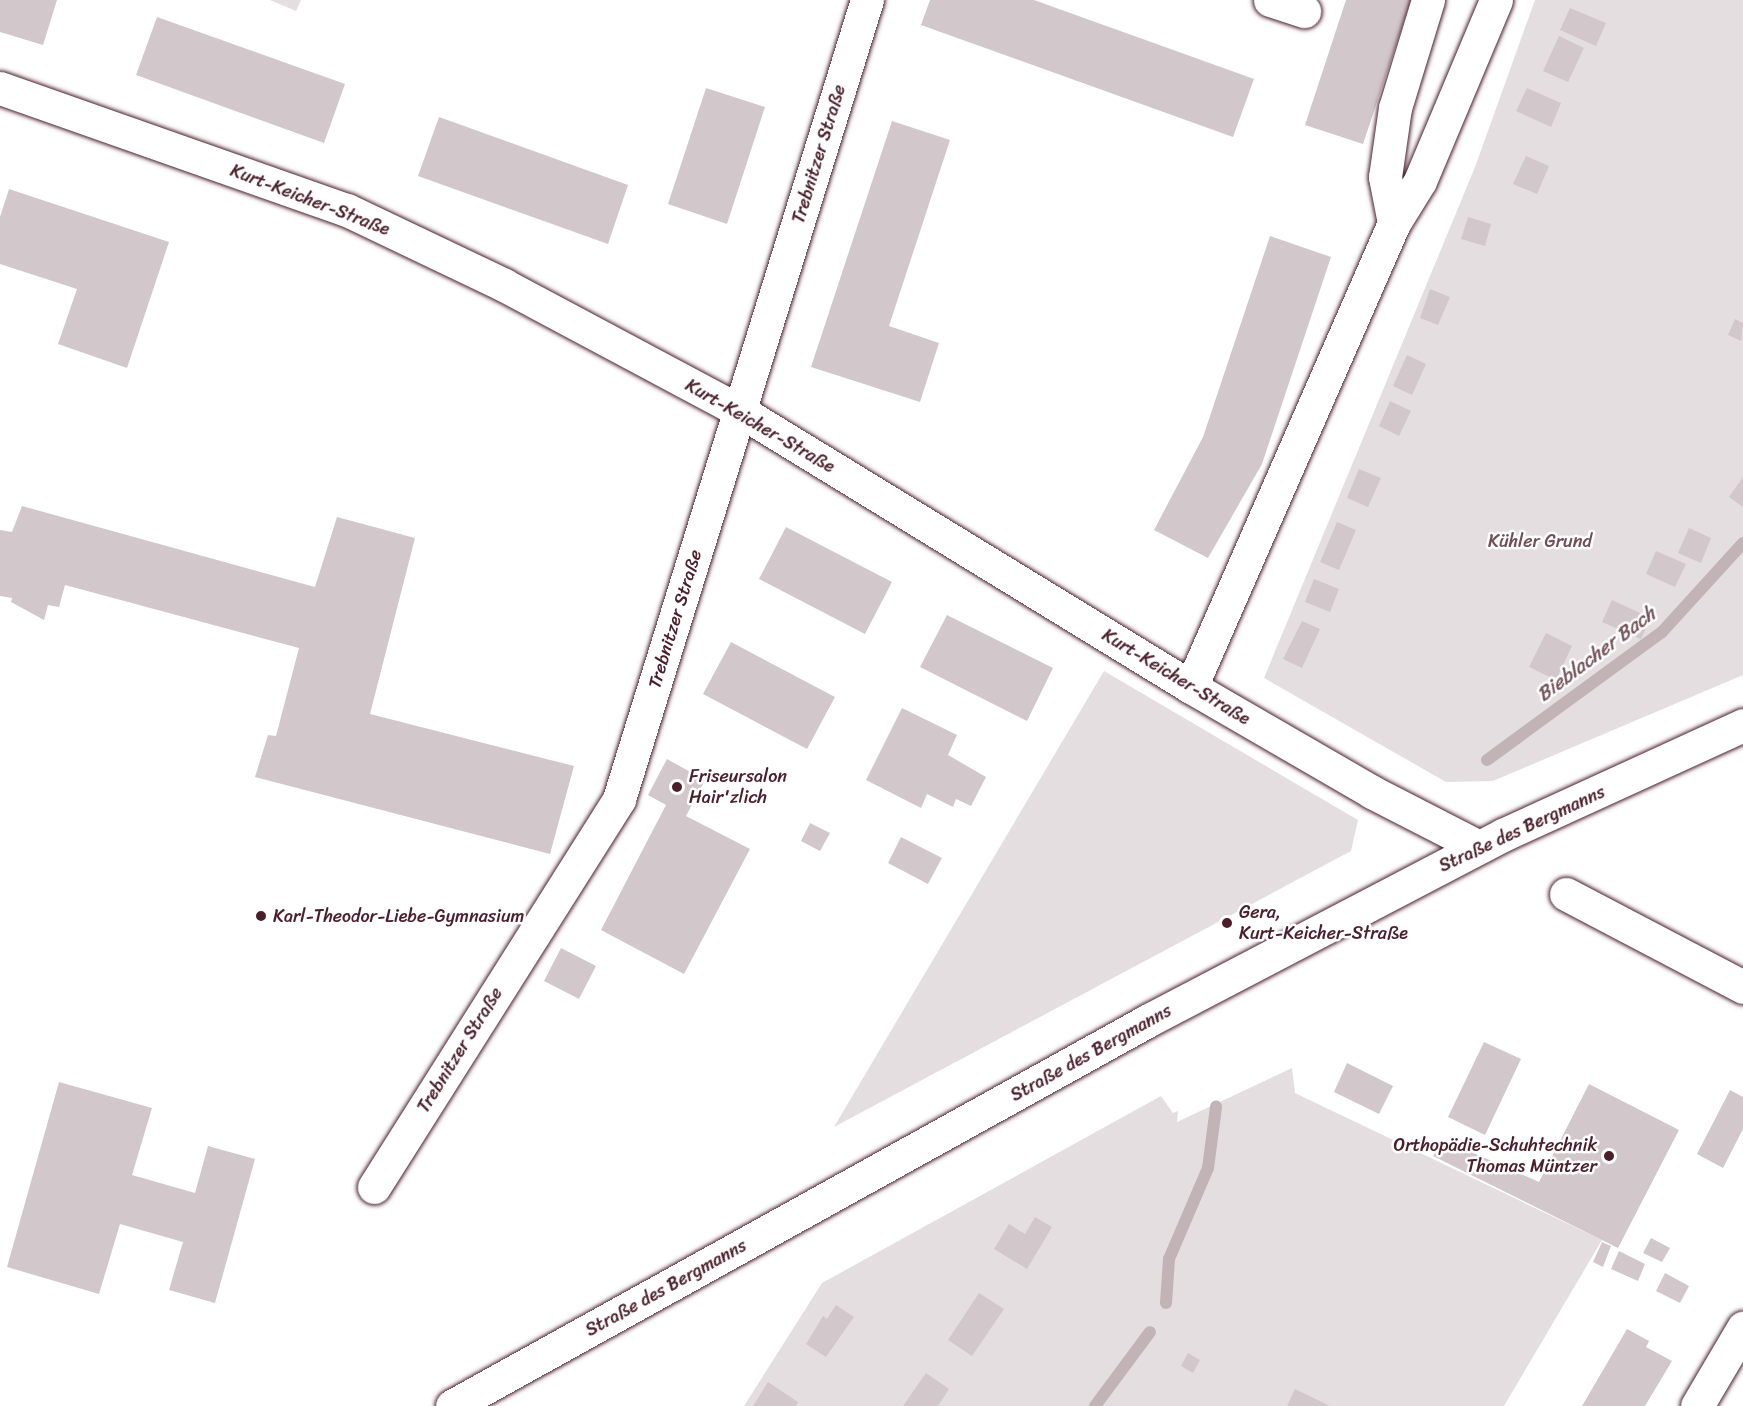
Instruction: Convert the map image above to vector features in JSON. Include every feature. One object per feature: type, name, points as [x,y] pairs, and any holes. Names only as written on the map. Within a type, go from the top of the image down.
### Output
[{"type":"street","name":"Trebnitzer Straße","points":[[374,1187],[619,799],[867,0]]},
{"type":"street","points":[[1270,0],[1304,11]]},
{"type":"street","points":[[1394,223],[1385,177],[1395,108],[1428,0]]},
{"type":"street","points":[[1191,687],[1394,223],[1420,181],[1496,0]]},
{"type":"street","name":"Kurt-Keicher-Straße","points":[[0,88],[347,210],[504,285],[740,411],[1191,687],[1372,792],[1479,847]]},
{"type":"street","name":"Straße des Bergmanns","points":[[452,1406],[1147,1021],[1479,847],[1743,725]]},
{"type":"street","points":[[1566,894],[1743,987]]},
{"type":"street","points":[[1697,1406],[1743,1328]]},
{"type":"green space","points":[[270,0],[301,0],[296,11]]},
{"type":"green space","name":"Kühler Grund","points":[[1535,0],[1743,0],[1743,675],[1493,781],[1446,782],[1264,678],[1475,167]]},
{"type":"green space","points":[[1104,671],[1358,820],[1351,851],[834,1127]]},
{"type":"green space","points":[[1292,1068],[1295,1093],[1602,1240],[1504,1406],[744,1406],[822,1283],[1161,1096],[1173,1113],[1178,1111],[1177,1122]]},
{"type":"building","points":[[0,0],[57,0],[43,45],[0,32]]},
{"type":"building","points":[[930,0],[1034,0],[1254,79],[1233,137],[921,25]]},
{"type":"building","points":[[1346,0],[1411,0],[1363,144],[1305,125]]},
{"type":"building","points":[[1570,8],[1606,23],[1596,46],[1560,30]]},
{"type":"building","points":[[157,17],[345,84],[324,143],[136,75]]},
{"type":"building","points":[[1559,36],[1584,48],[1568,82],[1543,71]]},
{"type":"building","points":[[706,88],[765,107],[727,224],[668,204]]},
{"type":"building","points":[[1527,88],[1561,103],[1551,127],[1516,111]]},
{"type":"building","points":[[439,117],[628,185],[608,244],[418,176]]},
{"type":"building","points":[[892,121],[950,140],[889,326],[939,343],[920,402],[811,367]]},
{"type":"building","points":[[1526,156],[1549,166],[1537,194],[1513,184]]},
{"type":"building","points":[[9,189],[169,242],[127,368],[58,344],[77,289],[0,264],[0,217]]},
{"type":"building","points":[[1468,217],[1491,224],[1485,246],[1461,239]]},
{"type":"building","points":[[1270,236],[1331,257],[1262,464],[1208,558],[1154,530],[1203,437]]},
{"type":"building","points":[[1430,289],[1450,297],[1438,325],[1420,318]]},
{"type":"building","points":[[1735,319],[1743,323],[1741,341],[1728,335]]},
{"type":"building","points":[[1407,355],[1426,364],[1412,395],[1393,386]]},
{"type":"building","points":[[1390,401],[1411,411],[1399,436],[1379,426]]},
{"type":"building","points":[[1359,469],[1381,478],[1368,507],[1347,498]]},
{"type":"building","points":[[1743,477],[1743,507],[1729,497]]},
{"type":"building","points":[[22,506],[315,587],[337,517],[415,538],[370,714],[574,766],[550,854],[255,777],[268,735],[276,736],[299,648],[65,585],[59,607],[48,605],[44,620],[11,602],[12,598],[0,596],[0,530],[12,532]]},
{"type":"building","points":[[1337,522],[1356,530],[1339,570],[1320,562]]},
{"type":"building","points":[[786,527],[892,582],[865,634],[759,579]]},
{"type":"building","points":[[1689,528],[1711,538],[1701,563],[1678,553]]},
{"type":"building","points":[[1656,551],[1686,564],[1675,587],[1646,574]]},
{"type":"building","points":[[1314,579],[1339,589],[1330,612],[1305,602]]},
{"type":"building","points":[[1612,600],[1651,618],[1641,639],[1602,622]]},
{"type":"building","points":[[947,615],[1053,668],[1027,721],[920,667]]},
{"type":"building","points":[[1302,621],[1320,629],[1302,668],[1283,659]]},
{"type":"building","points":[[1546,633],[1572,646],[1556,680],[1529,667]]},
{"type":"building","points":[[731,642],[835,697],[807,749],[703,694]]},
{"type":"building","points":[[902,708],[957,735],[948,755],[986,777],[971,806],[956,799],[953,807],[927,794],[921,808],[866,780]]},
{"type":"building","points":[[667,759],[705,780],[686,816],[750,849],[684,974],[601,930],[666,805],[648,795]]},
{"type":"building","points":[[810,823],[830,833],[820,851],[801,841]]},
{"type":"building","points":[[901,837],[942,858],[928,884],[888,863]]},
{"type":"building","points":[[561,948],[596,966],[579,999],[544,981]]},
{"type":"building","points":[[1484,1042],[1521,1059],[1485,1135],[1448,1117]]},
{"type":"building","points":[[1347,1063],[1393,1086],[1379,1114],[1334,1092]]},
{"type":"building","points":[[59,1082],[152,1108],[132,1175],[195,1193],[208,1146],[255,1159],[215,1303],[169,1290],[183,1242],[120,1224],[99,1294],[7,1267]]},
{"type":"building","name":"Orthopädie-Schuhtechnik Thomas Müntzer","points":[[1589,1084],[1679,1130],[1618,1248],[1433,1156],[1442,1139],[1539,1182]]},
{"type":"building","points":[[1730,1090],[1743,1097],[1743,1129],[1723,1168],[1697,1154]]},
{"type":"building","points":[[1035,1217],[1052,1227],[1027,1269],[994,1249],[1009,1224],[1025,1234]]},
{"type":"building","points":[[1651,1238],[1670,1248],[1662,1262],[1643,1253]]},
{"type":"building","points":[[1602,1242],[1611,1246],[1603,1267],[1593,1262]]},
{"type":"building","points":[[1619,1251],[1645,1264],[1638,1281],[1611,1269]]},
{"type":"building","points":[[1665,1273],[1689,1286],[1680,1303],[1656,1291]]},
{"type":"building","points":[[979,1293],[1004,1309],[972,1356],[948,1340]]},
{"type":"building","points":[[836,1305],[854,1317],[826,1357],[806,1344],[823,1316],[827,1319]]},
{"type":"building","points":[[1627,1329],[1649,1341],[1646,1347],[1672,1361],[1645,1406],[1582,1406]]},
{"type":"building","points":[[1188,1353],[1200,1360],[1193,1373],[1181,1366]]},
{"type":"building","points":[[926,1373],[949,1389],[938,1406],[903,1406]]},
{"type":"building","points":[[768,1382],[798,1402],[796,1406],[753,1406]]},
{"type":"building","points":[[1295,1389],[1330,1406],[1287,1406]]},
{"type":"waterway","name":"Bieblacher Bach","points":[[1487,760],[1662,632],[1743,543]]},
{"type":"waterway","name":"Bieblacher Bach","points":[[1166,1303],[1169,1259],[1208,1168],[1216,1107]]},
{"type":"waterway","name":"Bieblacher Bach","points":[[1095,1406],[1150,1332]]},
{"type":"place","name":"Friseursalon Hair'zlich","points":[[677,787]]},
{"type":"place","name":"Karl-Theodor-Liebe-Gymnasium","points":[[261,916]]},
{"type":"place","name":"Gera, Kurt-Keicher-Straße","points":[[1227,923]]},
{"type":"place","name":"Orthopädie-Schuhtechnik Thomas Müntzer","points":[[1609,1156]]}]
